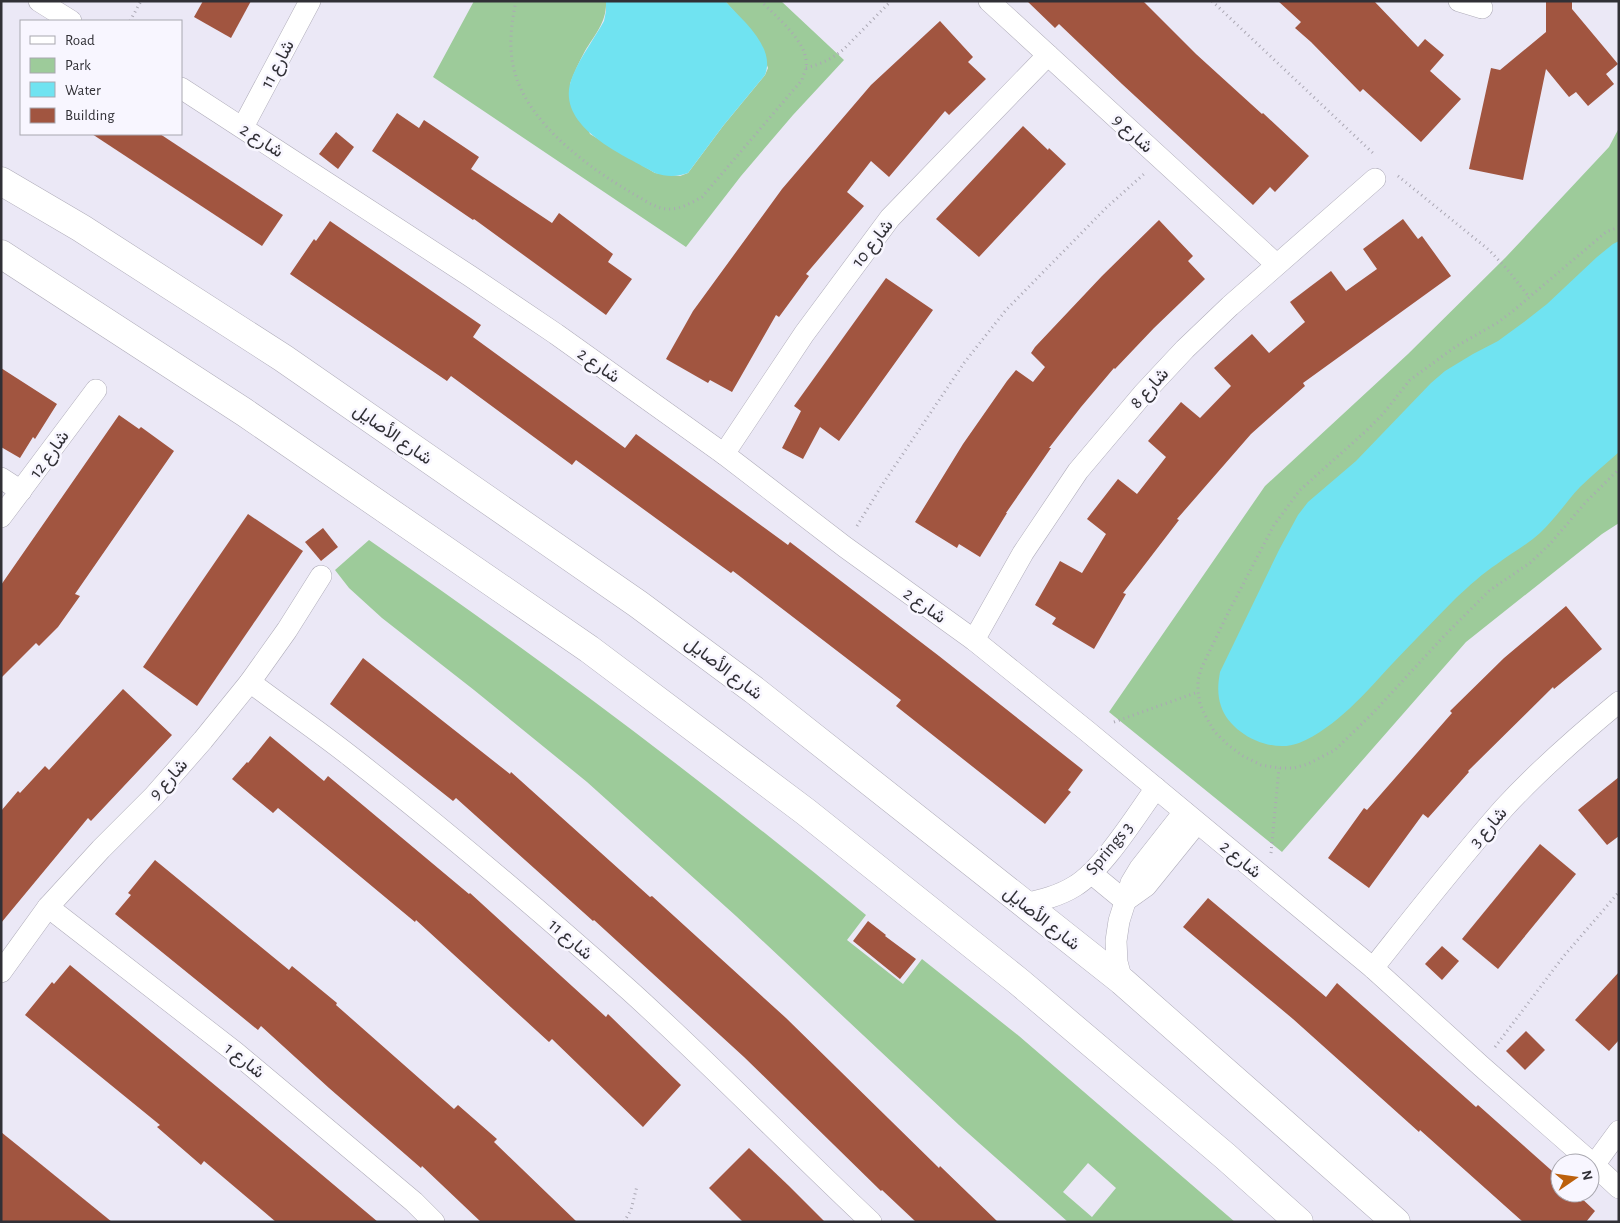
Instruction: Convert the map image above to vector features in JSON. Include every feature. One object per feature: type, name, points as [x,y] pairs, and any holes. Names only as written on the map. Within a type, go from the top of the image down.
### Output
[{"type":"main road","name":"شارع الأصايل","points":[[1,181],[89,233],[284,358],[638,604],[754,690],[1122,982],[1396,1222]]},
{"type":"main road","points":[[1,254],[244,412],[597,655],[806,812],[1018,981],[1225,1156],[1299,1222]]},
{"type":"street","points":[[38,1],[69,20]]},
{"type":"street","name":"شارع 11","points":[[243,127],[310,1]]},
{"type":"street","name":"شارع 9","points":[[989,1],[1276,264]]},
{"type":"street","points":[[1459,1],[1482,8]]},
{"type":"street","name":"شارع 10","points":[[724,454],[804,334],[890,218],[1048,55]]},
{"type":"street","name":"شارع 2","points":[[182,89],[556,334],[724,454],[845,547],[974,640],[1374,968],[1481,1066],[1581,1153]]},
{"type":"street","name":"شارع 8","points":[[974,640],[1022,553],[1078,471],[1143,394],[1230,306],[1384,171]]},
{"type":"street","name":"شارع 12","points":[[1,517],[96,390]]},
{"type":"street","points":[[1,478],[22,491]]},
{"type":"street","name":"شارع 9","points":[[1,972],[48,907],[101,849],[154,796],[250,682],[287,630],[321,576]]},
{"type":"street","name":"شارع 11","points":[[250,682],[348,754],[538,910],[630,991],[721,1076],[871,1222]]},
{"type":"street","name":"شارع 3","points":[[1374,968],[1443,880],[1505,807],[1572,740],[1619,702]]},
{"type":"street","name":"Springs 3","points":[[1024,904],[1060,894],[1076,885],[1091,873],[1114,846],[1156,788]]},
{"type":"street","points":[[1122,982],[1117,962],[1116,941],[1125,901],[1146,886],[1191,817]]},
{"type":"street","points":[[1091,873],[1125,901]]},
{"type":"street","name":"شارع 1","points":[[48,907],[235,1052],[414,1202],[434,1222]]},
{"type":"street","points":[[1600,1156],[1619,1131]]},
{"type":"street","name":"شارع 2","points":[[1600,1170],[1619,1188]]},
{"type":"path","points":[[131,20],[141,1]]},
{"type":"path","points":[[516,1],[511,40],[512,57],[515,74],[529,104],[546,125],[581,159],[604,177],[656,207],[668,209],[692,203],[702,197],[802,80],[806,68],[805,55],[801,44],[761,1]]},
{"type":"path","points":[[806,68],[826,62],[836,56],[891,1]]},
{"type":"path","points":[[1212,1],[1384,171],[1488,250],[1507,269],[1529,297]]},
{"type":"path","points":[[845,547],[921,425],[964,363],[1006,310],[1107,207],[1161,159]]},
{"type":"path","points":[[1619,227],[1606,232],[1497,323],[1455,347],[1410,380],[1382,415],[1300,490],[1274,525],[1201,669],[1198,680],[1198,692],[1204,715],[1214,731],[1228,745],[1243,756],[1261,765],[1294,768],[1308,764],[1335,750],[1374,712],[1444,635],[1490,590],[1530,563],[1619,469]]},
{"type":"path","points":[[1087,731],[1198,692]]},
{"type":"path","points":[[1269,882],[1279,768]]},
{"type":"path","points":[[1481,1066],[1563,957],[1619,892]]},
{"type":"path","points":[[624,1222],[631,1210],[637,1186]]},
{"type":"green space","points":[[474,1],[606,1],[605,15],[602,22],[583,55],[570,84],[590,134],[655,173],[680,176],[688,173],[723,126],[765,75],[768,68],[757,38],[725,1],[781,1],[844,60],[793,115],[741,176],[686,247],[433,77]]},
{"type":"green space","points":[[1619,128],[1619,523],[1602,534],[1466,642],[1282,852],[1109,712],[1265,486],[1408,354],[1506,257],[1609,147]]},
{"type":"green space","points":[[369,540],[496,630],[684,769],[866,915],[847,940],[903,984],[922,959],[1019,1036],[1235,1222],[1068,1222],[959,1125],[736,916],[587,782],[382,618],[349,588],[335,570]],"holes":[[[1088,1163],[1116,1188],[1092,1217],[1063,1192]]]},
{"type":"water","points":[[606,1],[725,1],[748,25],[762,44],[766,54],[767,65],[765,75],[723,126],[688,173],[667,176],[655,173],[624,156],[593,135],[580,123],[572,109],[569,93],[573,75],[604,21]]},
{"type":"water","points":[[1619,241],[1619,452],[1580,487],[1540,533],[1487,571],[1456,598],[1362,697],[1326,728],[1299,743],[1288,746],[1264,744],[1242,733],[1226,716],[1221,706],[1218,689],[1220,672],[1298,515],[1308,502],[1356,461],[1431,383],[1445,371],[1498,341],[1524,322],[1547,304],[1597,257]]},
{"type":"building","points":[[203,1],[251,1],[231,38],[194,17]]},
{"type":"building","points":[[1027,1],[1143,1],[1196,54],[1309,156],[1275,192],[1270,187],[1253,205],[1059,24],[1055,28]]},
{"type":"building","points":[[1278,1],[1374,1],[1418,47],[1425,39],[1444,55],[1430,71],[1461,99],[1421,142],[1363,89],[1360,92],[1295,28],[1301,22]]},
{"type":"building","points":[[1546,1],[1572,1],[1572,9],[1618,64],[1606,74],[1614,84],[1588,106],[1576,92],[1569,97],[1546,69],[1523,180],[1469,169],[1491,68],[1500,70],[1546,32]]},
{"type":"building","points":[[940,21],[973,57],[968,62],[986,79],[949,115],[945,111],[889,177],[871,161],[847,192],[864,206],[806,274],[809,276],[779,317],[776,315],[732,392],[710,380],[708,383],[666,359],[693,311],[782,189],[871,85]]},
{"type":"building","points":[[397,113],[419,128],[424,120],[479,157],[471,169],[552,223],[559,213],[613,254],[608,262],[632,279],[606,315],[474,219],[372,151]]},
{"type":"building","points":[[1023,126],[1066,164],[979,257],[936,219]]},
{"type":"building","points":[[336,132],[354,147],[338,169],[319,154]]},
{"type":"building","points":[[94,135],[162,135],[283,215],[262,246]]},
{"type":"building","points":[[1403,219],[1418,239],[1422,236],[1451,276],[1303,383],[1305,386],[1251,434],[1177,519],[1179,520],[1123,593],[1126,594],[1094,649],[1052,624],[1056,618],[1035,605],[1060,561],[1082,573],[1106,534],[1087,519],[1118,479],[1137,494],[1166,457],[1148,441],[1181,402],[1200,418],[1231,386],[1214,368],[1252,334],[1269,353],[1305,322],[1290,302],[1331,271],[1346,291],[1377,269],[1363,249]]},
{"type":"building","points":[[1159,220],[1193,256],[1188,261],[1205,279],[1114,368],[1081,407],[1049,448],[1051,448],[1006,513],[980,557],[959,544],[957,548],[915,522],[963,444],[1007,381],[1016,370],[1033,382],[1045,367],[1031,353],[1035,347],[1102,276]]},
{"type":"building","points":[[330,221],[481,325],[473,337],[625,448],[636,434],[788,545],[790,542],[939,656],[1083,770],[1068,790],[1071,792],[1045,824],[896,706],[901,700],[733,571],[731,573],[576,460],[572,465],[451,376],[447,381],[290,274],[314,239],[316,241]]},
{"type":"building","points":[[886,278],[933,310],[839,441],[820,427],[803,459],[782,448],[801,411],[794,406]]},
{"type":"building","points":[[1,368],[57,404],[35,439],[33,437],[20,458],[1,447]]},
{"type":"building","points":[[119,415],[139,429],[141,427],[174,451],[75,594],[80,596],[58,627],[39,646],[36,643],[1,678],[1,585]]},
{"type":"building","points":[[248,514],[303,551],[197,706],[143,667]]},
{"type":"building","points":[[323,528],[338,547],[321,561],[305,542]]},
{"type":"building","points":[[1566,606],[1602,649],[1554,689],[1553,687],[1468,771],[1428,818],[1423,814],[1369,888],[1328,858],[1364,808],[1367,810],[1452,713],[1450,711],[1504,658]]},
{"type":"building","points":[[363,658],[510,774],[511,772],[650,897],[652,896],[786,1018],[939,1168],[940,1166],[998,1222],[916,1222],[881,1191],[744,1057],[594,920],[456,798],[453,801],[330,704]]},
{"type":"building","points":[[123,689],[172,735],[91,821],[88,818],[1,923],[1,811],[18,791],[20,793],[45,766],[49,770]]},
{"type":"building","points":[[270,736],[324,781],[328,776],[470,893],[606,1017],[608,1014],[681,1085],[643,1127],[552,1039],[549,1042],[416,920],[415,922],[278,808],[273,813],[232,779]]},
{"type":"building","points":[[1619,777],[1619,836],[1607,845],[1578,810]]},
{"type":"building","points":[[1540,844],[1576,874],[1498,969],[1462,939]]},
{"type":"building","points":[[155,860],[289,970],[292,966],[337,1003],[336,1005],[454,1109],[458,1105],[497,1139],[494,1142],[577,1222],[481,1222],[422,1166],[421,1168],[261,1026],[258,1030],[115,914],[131,895],[128,893]]},
{"type":"building","points":[[1208,898],[1326,997],[1337,983],[1476,1107],[1478,1105],[1550,1169],[1550,1203],[1587,1203],[1595,1211],[1586,1222],[1523,1222],[1293,1019],[1183,927]]},
{"type":"building","points":[[868,921],[916,959],[900,979],[853,941]]},
{"type":"building","points":[[1442,946],[1459,961],[1442,980],[1425,964]]},
{"type":"building","points":[[70,965],[378,1222],[276,1222],[204,1161],[201,1165],[157,1127],[160,1125],[25,1015],[52,982],[54,984]]},
{"type":"building","points":[[1619,972],[1619,1040],[1609,1051],[1575,1020]]},
{"type":"building","points":[[1526,1031],[1545,1050],[1525,1070],[1506,1051]]},
{"type":"building","points":[[1,1132],[32,1157],[112,1222],[1,1222]]},
{"type":"building","points":[[749,1148],[825,1222],[743,1222],[709,1188]]}]
